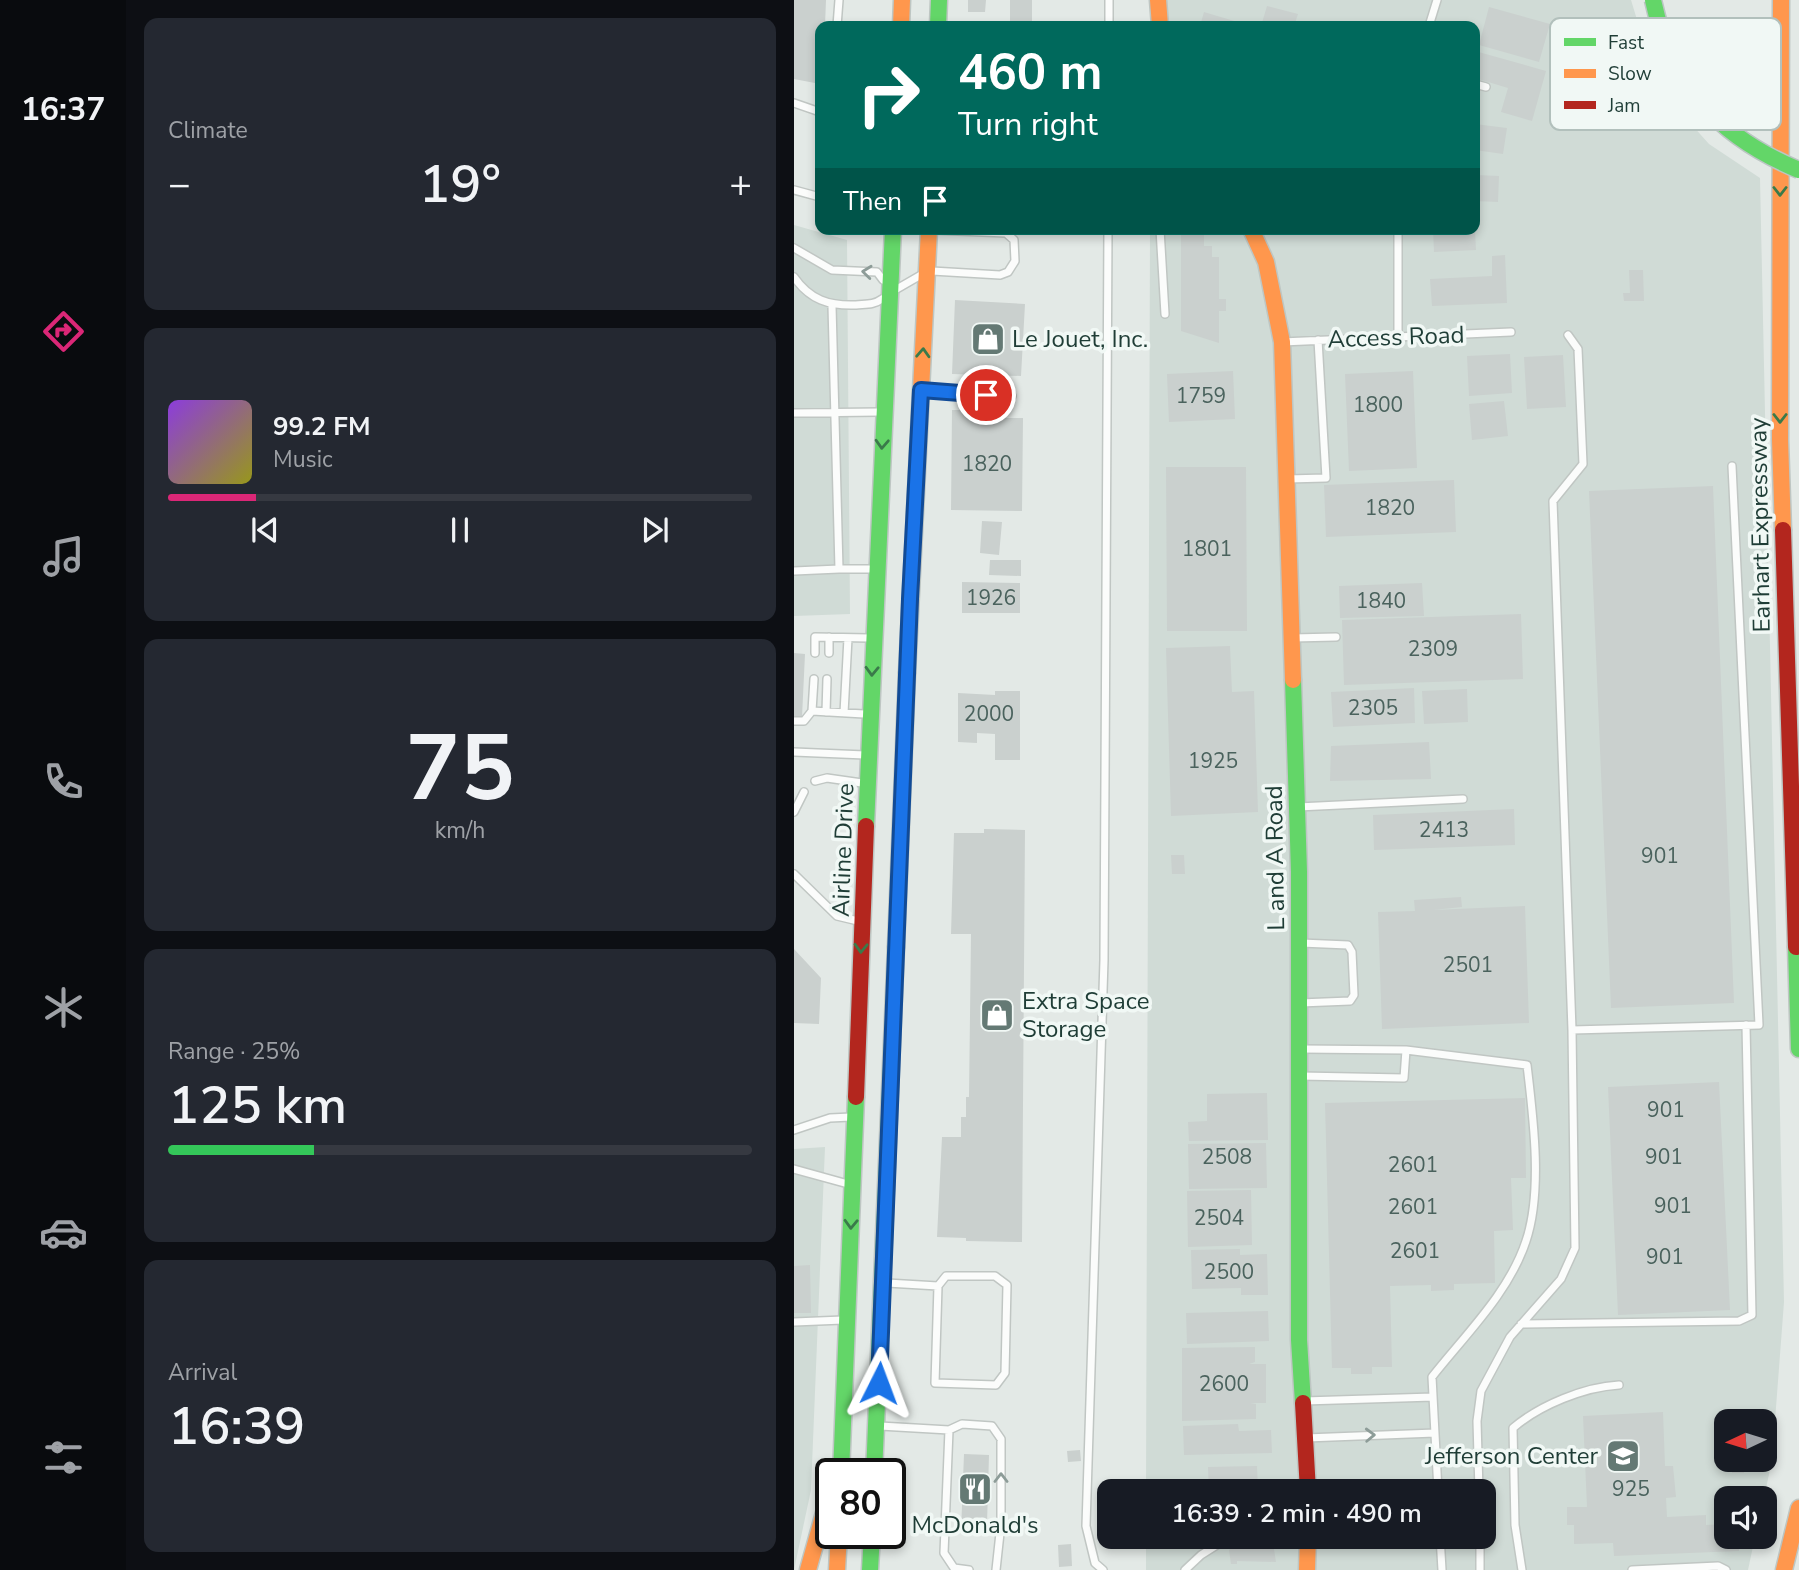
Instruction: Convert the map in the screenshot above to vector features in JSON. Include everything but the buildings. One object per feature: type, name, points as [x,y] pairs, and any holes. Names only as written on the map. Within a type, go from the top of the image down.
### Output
[{"type":"main road","points":[[901,21],[902,0]]},
{"type":"main road","points":[[938,21],[939,0]]},
{"type":"main road","points":[[1158,0],[1160,21]]},
{"type":"main road","points":[[1653,0],[1657,18]]},
{"type":"main road","name":"Earhart Expressway","points":[[1781,0],[1781,18]]},
{"type":"main road","points":[[1727,130],[1747,146],[1798,170]]},
{"type":"main road","name":"Earhart Expressway","points":[[1781,130],[1780,440],[1798,1049]]},
{"type":"main road","name":"Airline Drive","points":[[841,1458],[869,755],[885,702],[874,638],[893,235]]},
{"type":"main road","name":"Airline Drive","points":[[875,1458],[883,1286],[885,702],[921,390],[929,235]]},
{"type":"main road","name":"L and A Road","points":[[1254,235],[1266,262],[1282,342],[1297,807],[1299,1340],[1305,1438],[1304,1479]]},
{"type":"main road","points":[[852,1185],[868,1187],[876,1203],[883,1286]]},
{"type":"main road","points":[[1784,1570],[1798,1508]]},
{"type":"main road","points":[[808,1570],[815,1545]]},
{"type":"main road","points":[[837,1570],[838,1549]]},
{"type":"main road","points":[[870,1570],[871,1549]]},
{"type":"main road","points":[[1307,1570],[1308,1549]]},
{"type":"lane","points":[[837,21],[839,0]]},
{"type":"lane","points":[[1109,0],[1109,21]]},
{"type":"lane","points":[[1431,21],[1437,0]]},
{"type":"lane","points":[[1480,86],[1486,88]]},
{"type":"lane","points":[[794,103],[815,110]]},
{"type":"lane","points":[[794,190],[815,196]]},
{"type":"lane","points":[[794,277],[803,290],[832,306],[876,303],[928,271],[1000,275],[1008,272],[1015,261],[1014,240],[1008,235]]},
{"type":"lane","points":[[1103,1570],[1096,1563],[1086,1526],[1104,960],[1108,235]]},
{"type":"lane","points":[[1160,235],[1165,314]]},
{"type":"lane","points":[[1398,235],[1398,337]]},
{"type":"lane","points":[[794,247],[832,270],[877,272],[891,292]]},
{"type":"lane","points":[[832,306],[838,569]]},
{"type":"lane","name":"Access Road","points":[[1282,342],[1511,332]]},
{"type":"lane","points":[[1479,1479],[1477,1421],[1481,1391],[1510,1337],[1561,1279],[1575,1248],[1572,1030],[1553,501],[1583,464],[1578,349],[1568,335]]},
{"type":"lane","points":[[1286,479],[1326,478],[1318,340]]},
{"type":"lane","points":[[921,390],[1012,396]]},
{"type":"lane","points":[[794,413],[884,412]]},
{"type":"lane","points":[[1572,1030],[1759,1025],[1732,466]]},
{"type":"lane","points":[[794,571],[876,569]]},
{"type":"lane","points":[[815,653],[815,637],[874,638]]},
{"type":"lane","points":[[829,653],[830,637]]},
{"type":"lane","points":[[1291,638],[1336,637]]},
{"type":"lane","points":[[844,713],[848,638]]},
{"type":"lane","points":[[794,721],[804,721],[813,711],[814,679]]},
{"type":"lane","points":[[826,712],[827,679]]},
{"type":"lane","points":[[813,711],[844,713],[885,702]]},
{"type":"lane","points":[[794,752],[869,755]]},
{"type":"lane","points":[[815,781],[827,778],[868,784]]},
{"type":"lane","points":[[794,812],[804,792]]},
{"type":"lane","points":[[1297,807],[1463,799]]},
{"type":"lane","points":[[794,874],[837,916],[862,922]]},
{"type":"lane","points":[[1299,943],[1348,945],[1352,952],[1354,995],[1349,1001],[1299,1003]]},
{"type":"lane","points":[[1520,1324],[1739,1321],[1752,1315],[1746,1025]]},
{"type":"lane","points":[[1300,1049],[1406,1050],[1527,1065],[1534,1189],[1526,1241],[1494,1300],[1432,1377],[1437,1479]]},
{"type":"lane","points":[[1300,1076],[1404,1078],[1406,1050]]},
{"type":"lane","points":[[794,1130],[830,1118],[855,1117]]},
{"type":"lane","points":[[794,1169],[852,1185]]},
{"type":"lane","points":[[946,1276],[995,1276],[1007,1285],[1005,1373],[996,1385],[935,1383],[938,1286],[946,1276]]},
{"type":"lane","points":[[883,1286],[938,1286]]},
{"type":"lane","points":[[794,1322],[847,1319]]},
{"type":"lane","points":[[1522,1570],[1515,1525],[1513,1428],[1522,1420],[1574,1396],[1602,1386],[1619,1385]]},
{"type":"lane","points":[[1303,1401],[1433,1397]]},
{"type":"lane","points":[[877,1426],[949,1430],[962,1423],[992,1426],[1001,1439],[1001,1524],[996,1570]]},
{"type":"lane","points":[[949,1430],[944,1553],[954,1568],[969,1570]]},
{"type":"lane","points":[[1305,1438],[1435,1433]]},
{"type":"lane","points":[[1185,1570],[1210,1549]]},
{"type":"lane","points":[[1441,1549],[1442,1570]]},
{"type":"lane","points":[[1480,1549],[1480,1570]]},
{"type":"lane","points":[[1632,1570],[1718,1566],[1726,1570]]},
{"type":"shaded area","points":[[1150,0],[1631,0],[1636,18],[1550,18],[1550,130],[1696,130],[1709,144],[1760,178],[1784,1302],[1776,1409],[1714,1409],[1714,1472],[1769,1472],[1767,1486],[1714,1486],[1714,1549],[1752,1549],[1748,1570],[1146,1570],[1146,1549],[1496,1549],[1496,1479],[1146,1479],[1150,235],[1480,235],[1480,21],[1150,21]]},
{"type":"shaded area","points":[[794,225],[815,231],[815,235],[829,235],[847,240],[850,614],[794,616]]},
{"type":"shaded area","points":[[825,1147],[811,1490],[794,1570],[794,1149]]},
{"type":"traffic: fast","points":[[938,21],[939,0]]},
{"type":"traffic: fast","points":[[1653,0],[1658,18]]},
{"type":"traffic: fast","points":[[1730,130],[1770,157],[1799,170]]},
{"type":"traffic: fast","points":[[866,826],[893,235]]},
{"type":"traffic: fast","points":[[1293,680],[1299,872],[1299,1340],[1303,1403]]},
{"type":"traffic: fast","points":[[875,1458],[896,947]]},
{"type":"traffic: fast","points":[[1796,947],[1799,1049]]},
{"type":"traffic: fast","points":[[842,1458],[856,1097]]},
{"type":"traffic: fast","points":[[870,1570],[871,1549]]},
{"type":"traffic: slow","points":[[901,21],[902,0]]},
{"type":"traffic: slow","points":[[1158,0],[1160,21]]},
{"type":"traffic: slow","points":[[1781,0],[1781,18]]},
{"type":"traffic: slow","points":[[1781,130],[1780,440],[1783,530]]},
{"type":"traffic: slow","points":[[907,673],[929,235]]},
{"type":"traffic: slow","points":[[1254,235],[1266,262],[1282,342],[1293,680]]},
{"type":"traffic: slow","points":[[1784,1570],[1799,1508]]},
{"type":"traffic: slow","points":[[808,1570],[815,1545]]},
{"type":"traffic: slow","points":[[837,1570],[838,1549]]},
{"type":"traffic: slow","points":[[1307,1570],[1308,1549]]},
{"type":"traffic: jam","points":[[1783,530],[1796,947]]},
{"type":"traffic: jam","points":[[896,947],[907,673]]},
{"type":"traffic: jam","points":[[856,1097],[866,826]]},
{"type":"traffic: jam","points":[[1303,1403],[1307,1479]]},
{"type":"place","name":"Le Jouet, Inc.","points":[[988,339]]},
{"type":"place","name":"Extra Space Storage","points":[[997,1015]]},
{"type":"place","name":"Jefferson Center","points":[[1623,1456]]},
{"type":"place","name":"McDonald's","points":[[975,1489]]},
{"type":"route","points":[[879,1383],[910,599],[921,390],[986,395]]}]
